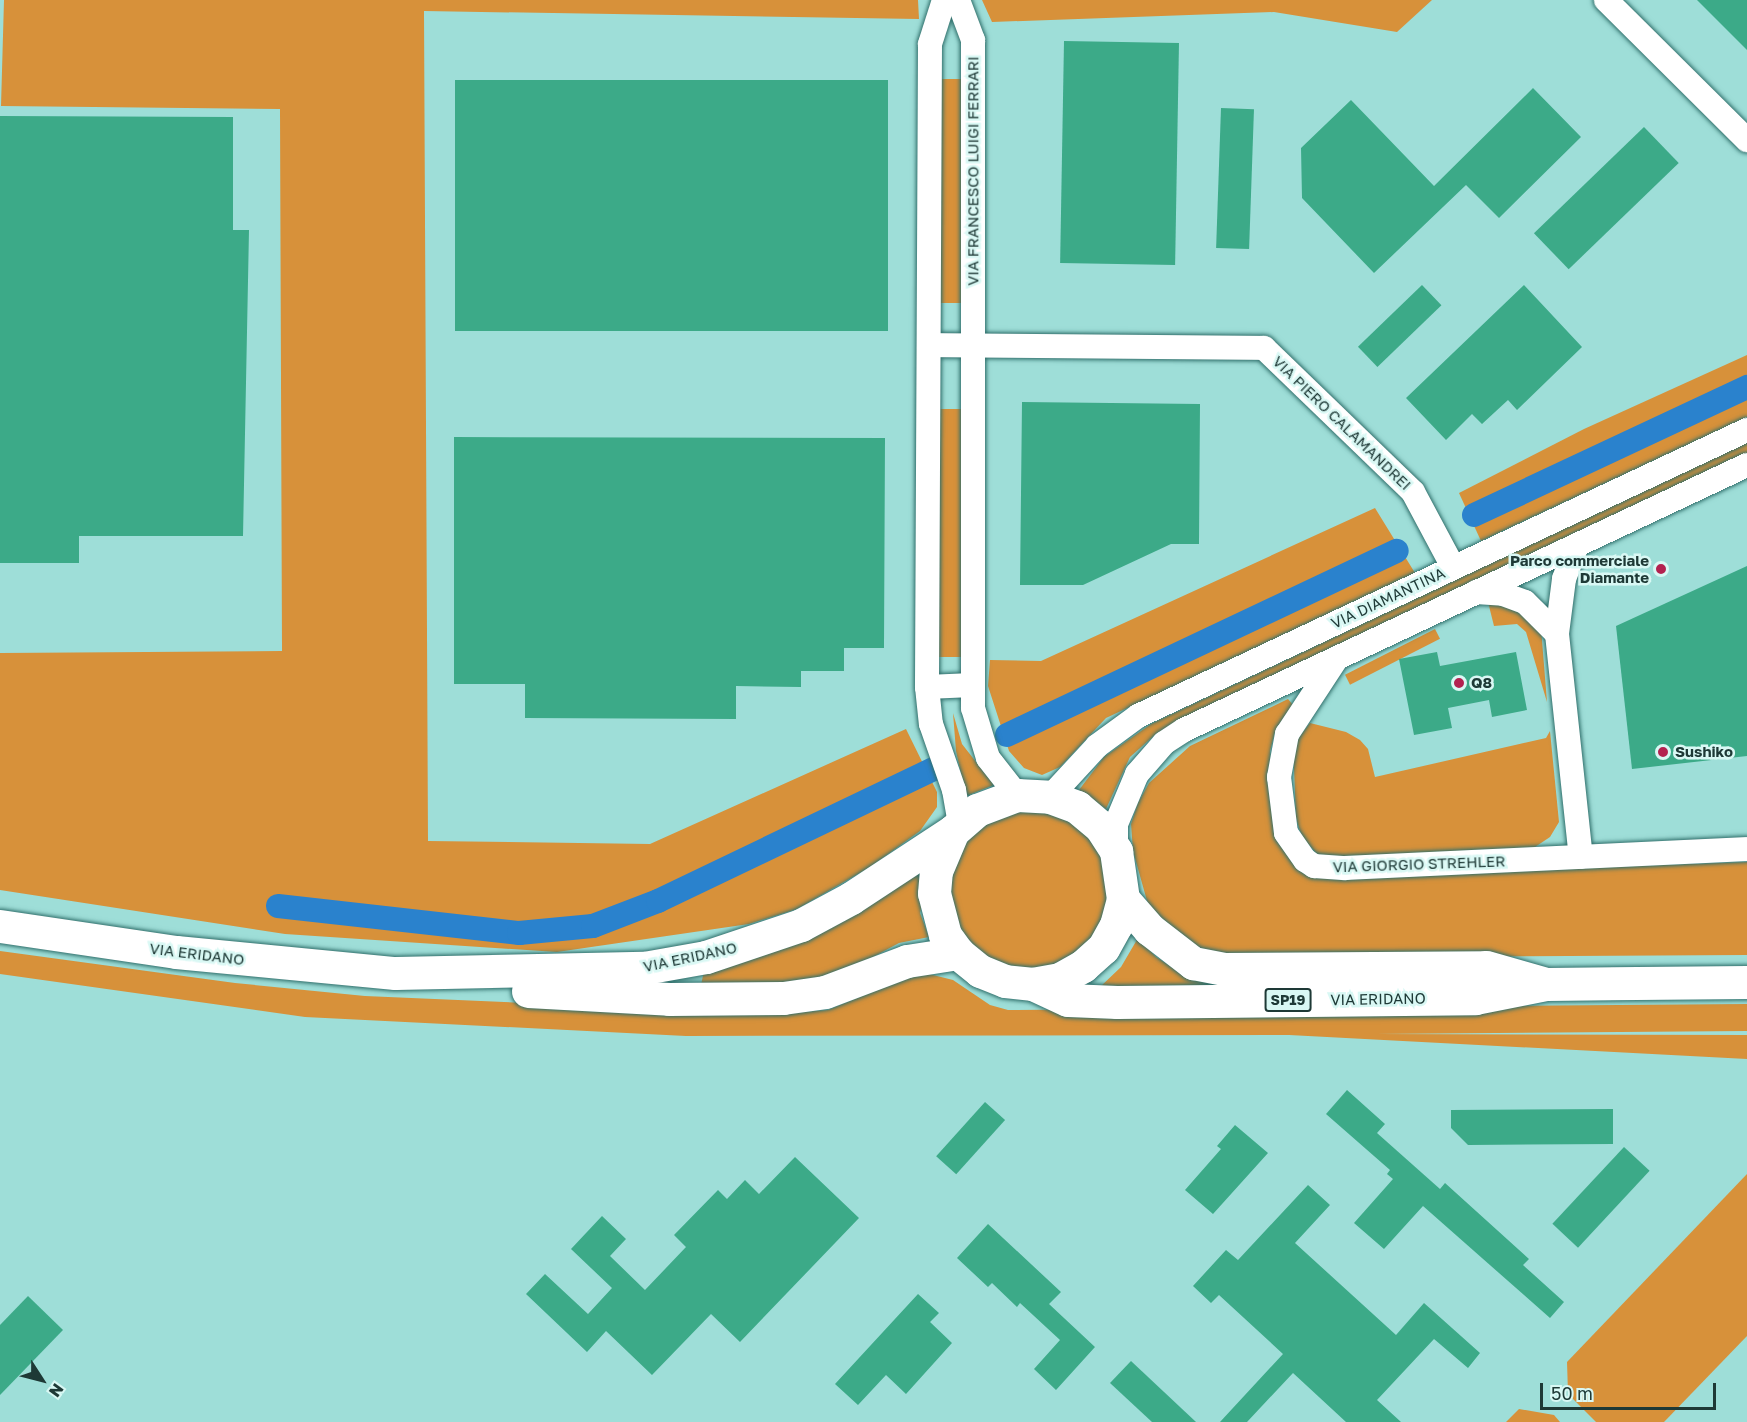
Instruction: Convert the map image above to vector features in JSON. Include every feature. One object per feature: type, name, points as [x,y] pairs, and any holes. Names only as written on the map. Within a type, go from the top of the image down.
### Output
[{"type":"main road","name":"VIA ERIDANO","points":[[395,973],[592,971],[644,968],[706,957],[766,939],[825,913],[996,800],[1017,795],[1050,796],[1077,807],[1100,826],[1116,851],[1123,899],[1116,925],[1103,948],[1083,966],[1060,979],[1033,984],[1005,981],[980,971],[958,953],[941,925],[934,893],[942,850],[956,828]]},
{"type":"main road","name":"VIA ERIDANO","points":[[1123,899],[1174,952],[1193,963],[1215,967],[1486,967],[1546,984]]},
{"type":"main road","name":"VIA ERIDANO","points":[[0,926],[176,952],[395,973],[568,995],[757,999],[825,992],[907,962],[958,953]]},
{"type":"main road","name":"VIA ERIDANO","points":[[1033,984],[1068,999],[1117,1002],[1475,998],[1546,984],[1747,982]]},
{"type":"street","points":[[944,0],[930,44],[927,687],[931,724],[954,790],[956,828]]},
{"type":"street","name":"VIA FRANCESCO LUIGI FERRARI","points":[[958,0],[973,40],[972,685],[983,745],[996,772],[1017,795]]},
{"type":"street","points":[[1606,0],[1747,140]]},
{"type":"street","points":[[929,345],[973,345]]},
{"type":"street","name":"VIA PIERO CALAMANDREI","points":[[973,345],[1264,348],[1413,492],[1453,567]]},
{"type":"street","name":"VIA DIAMANTINA","points":[[1050,796],[1097,746],[1138,716],[1747,430]]},
{"type":"street","points":[[1116,851],[1116,824],[1123,800],[1142,767],[1164,743],[1192,726],[1747,465]]},
{"type":"street","points":[[1577,545],[1560,598],[1557,634],[1581,857]]},
{"type":"street","points":[[1476,592],[1503,594],[1525,602],[1557,634]]},
{"type":"street","name":"VIA GIORGIO STREHLER","points":[[1339,657],[1307,699],[1287,734],[1282,754],[1280,804],[1286,833],[1305,860],[1323,868],[1747,849]]},
{"type":"street","points":[[927,687],[972,685]]},
{"type":"shaded area","points":[[4,0],[918,0],[919,19],[424,11],[428,841],[650,844],[906,729],[937,792],[937,807],[920,831],[870,867],[797,909],[749,924],[557,952],[285,934],[0,890],[0,653],[282,651],[280,109],[1,106]]},
{"type":"shaded area","points":[[982,0],[1432,0],[1397,32],[1274,12],[992,22]]},
{"type":"shaded area","points":[[938,79],[968,79],[968,303],[938,303]]},
{"type":"shaded area","points":[[1747,355],[1747,417],[1481,541],[1459,493],[1584,429]]},
{"type":"shaded area","points":[[935,409],[968,409],[968,657],[935,657]]},
{"type":"shaded area","points":[[1747,442],[1747,454],[1157,733],[1130,757],[1106,809],[1079,790],[1104,757],[1151,724]]},
{"type":"shaded area","points":[[1375,508],[1415,573],[1106,718],[1060,767],[1042,775],[1024,768],[1009,751],[988,686],[990,660],[1041,661]]},
{"type":"shaded area","points":[[1504,600],[1541,628],[1547,702],[1526,632],[1517,624],[1494,626],[1488,602]]},
{"type":"shaded area","points":[[1435,629],[1440,639],[1350,685],[1345,675]]},
{"type":"shaded area","points":[[1288,699],[1294,706],[1275,732],[1270,751],[1275,824],[1335,877],[1747,862],[1747,955],[1258,958],[1227,957],[1192,945],[1149,908],[1133,851],[1131,824],[1138,803],[1149,783],[1190,746]]},
{"type":"shaded area","points":[[953,713],[962,744],[994,785],[966,796],[956,751]]},
{"type":"shaded area","points":[[1310,723],[1346,732],[1360,740],[1368,749],[1375,777],[1546,738],[1550,731],[1559,822],[1550,837],[1532,849],[1330,859],[1318,855],[1302,837],[1296,818],[1293,745]]},
{"type":"shaded area","points":[[1050,805],[1097,834],[1112,915],[1079,960],[1026,974],[974,954],[946,906],[954,850],[994,811]]},
{"type":"shaded area","points":[[933,853],[920,913],[929,937],[899,943],[847,971],[817,981],[701,985],[704,971]]},
{"type":"shaded area","points":[[1138,938],[1156,957],[1175,969],[1258,984],[1100,987],[1121,967]]},
{"type":"shaded area","points":[[0,951],[235,983],[365,996],[777,1014],[828,1010],[921,972],[953,980],[990,1005],[1008,1010],[1747,1004],[1747,1031],[1375,1034],[1747,1035],[1747,1059],[1289,1035],[686,1036],[305,1017],[0,974]]},
{"type":"shaded area","points":[[1747,1174],[1747,1336],[1664,1422],[1596,1422],[1568,1394],[1567,1362]]},
{"type":"shaded area","points":[[1519,1409],[1554,1415],[1560,1422],[1506,1422]]},
{"type":"building","points":[[1697,0],[1747,0],[1747,50]]},
{"type":"building","points":[[1064,41],[1179,43],[1175,265],[1060,263]]},
{"type":"building","points":[[455,80],[888,80],[888,331],[455,331]]},
{"type":"building","points":[[1533,88],[1581,137],[1499,218],[1466,185],[1374,273],[1302,198],[1301,148],[1351,100],[1434,186]]},
{"type":"building","points":[[1221,108],[1254,109],[1249,249],[1216,248]]},
{"type":"building","points":[[0,116],[233,117],[233,230],[249,230],[243,536],[79,536],[79,563],[0,563]]},
{"type":"building","points":[[1644,127],[1679,163],[1569,269],[1534,233]]},
{"type":"building","points":[[1422,285],[1441,305],[1377,367],[1358,347]]},
{"type":"building","points":[[1524,285],[1582,347],[1517,410],[1508,400],[1482,424],[1472,414],[1446,440],[1406,398]]},
{"type":"building","points":[[1022,402],[1200,404],[1199,544],[1171,544],[1083,585],[1020,585]]},
{"type":"building","points":[[454,437],[885,438],[884,648],[844,648],[844,671],[801,671],[801,687],[736,686],[736,719],[525,718],[525,684],[454,684]]},
{"type":"building","points":[[1747,566],[1747,756],[1632,769],[1616,626]]},
{"type":"building","points":[[1437,652],[1440,666],[1516,652],[1527,710],[1492,717],[1489,700],[1448,708],[1452,728],[1414,735],[1399,659]]},
{"type":"building","points":[[1347,1090],[1385,1124],[1377,1133],[1440,1189],[1445,1183],[1529,1259],[1523,1265],[1564,1302],[1550,1318],[1423,1206],[1384,1249],[1354,1223],[1393,1179],[1387,1174],[1390,1170],[1326,1114]]},
{"type":"building","points":[[985,1102],[1005,1120],[956,1174],[936,1156]]},
{"type":"building","points":[[1613,1109],[1613,1144],[1468,1145],[1451,1128],[1451,1110]]},
{"type":"building","points":[[1235,1125],[1268,1153],[1213,1214],[1185,1190],[1221,1149],[1217,1146]]},
{"type":"building","points":[[1624,1147],[1650,1171],[1578,1248],[1552,1224]]},
{"type":"building","points":[[795,1157],[859,1218],[740,1342],[711,1314],[652,1375],[606,1331],[587,1352],[526,1294],[545,1274],[588,1314],[612,1288],[571,1249],[602,1216],[626,1239],[610,1256],[645,1290],[686,1247],[674,1235],[718,1190],[727,1199],[745,1180],[759,1194]]},
{"type":"building","points":[[1308,1185],[1330,1205],[1295,1243],[1396,1335],[1424,1303],[1480,1353],[1468,1368],[1434,1339],[1377,1400],[1401,1422],[1346,1422],[1293,1373],[1247,1422],[1220,1422],[1283,1354],[1219,1295],[1211,1303],[1193,1286],[1226,1250],[1238,1260]]},
{"type":"building","points":[[988,1224],[1061,1292],[1049,1304],[1095,1347],[1056,1390],[1034,1369],[1060,1340],[1020,1303],[1017,1307],[992,1283],[988,1287],[957,1258]]},
{"type":"building","points":[[918,1294],[939,1313],[930,1322],[952,1343],[906,1394],[886,1375],[858,1405],[835,1384]]},
{"type":"building","points":[[28,1296],[63,1330],[0,1395],[0,1325]]},
{"type":"building","points":[[1131,1361],[1196,1422],[1152,1422],[1110,1383]]},
{"type":"waterway","points":[[1474,515],[1747,387]]},
{"type":"waterway","points":[[1007,735],[1397,551]]},
{"type":"waterway","points":[[278,906],[519,933],[593,926],[658,901],[932,770]]},
{"type":"place","name":"Parco commerciale Diamante","points":[[1661,569]]},
{"type":"place","name":"Q8","points":[[1459,683]]},
{"type":"place","name":"Sushiko","points":[[1663,752]]}]
